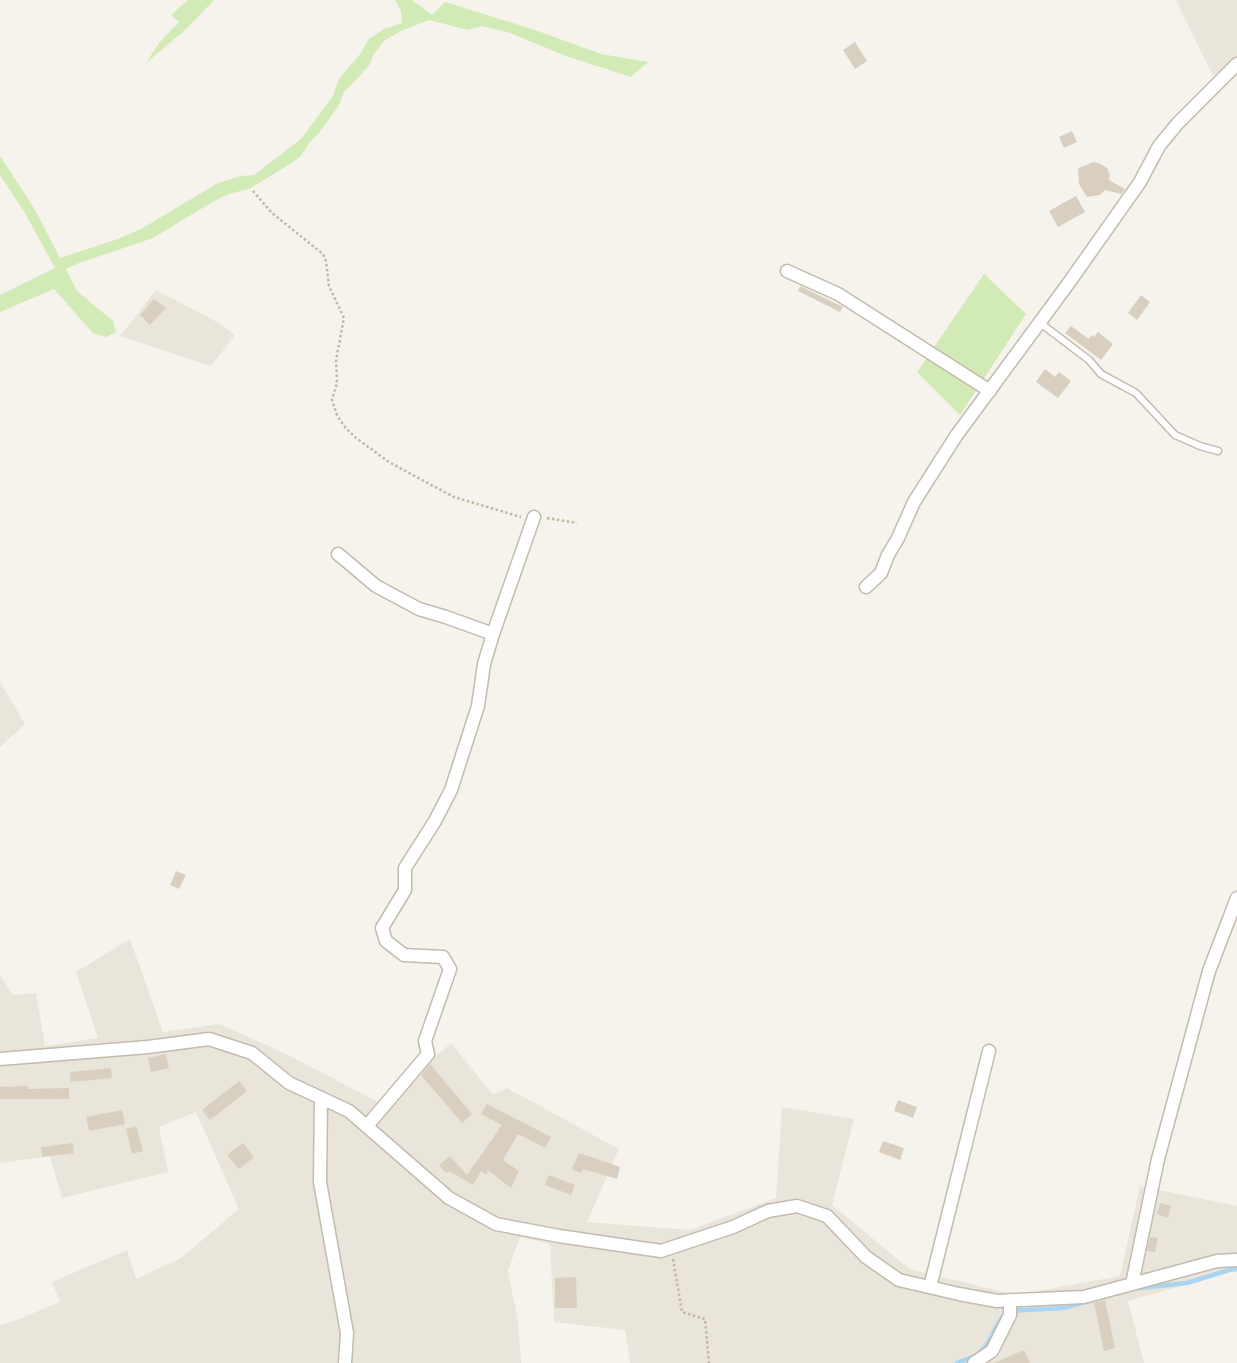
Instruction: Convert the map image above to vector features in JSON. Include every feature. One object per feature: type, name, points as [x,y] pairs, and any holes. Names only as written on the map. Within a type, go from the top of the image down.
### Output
[{"type":"street","points":[[866,588],[882,573],[888,555],[914,502],[956,436],[1140,182],[1159,146],[1178,123],[1237,64]]},
{"type":"street","points":[[787,271],[838,294],[990,391]]},
{"type":"street","points":[[366,1126],[428,1054],[425,1041],[450,969],[443,956],[404,955],[386,941],[382,928],[405,890],[405,868],[435,821],[451,790],[478,706],[484,664],[493,634],[534,517]]},
{"type":"street","points":[[338,554],[376,586],[419,609],[493,634]]},
{"type":"street","points":[[1132,1284],[1158,1159],[1209,971],[1237,898]]},
{"type":"street","points":[[0,1059],[148,1047],[209,1039],[252,1052],[289,1083],[350,1111],[449,1198],[496,1224],[559,1236],[661,1251],[733,1227],[768,1211],[797,1206],[827,1216],[866,1257],[899,1280],[987,1299],[1010,1300],[1084,1297],[1217,1261],[1237,1260]]},
{"type":"street","points":[[930,1287],[989,1051]]},
{"type":"street","points":[[321,1098],[320,1182],[347,1333],[345,1363]]},
{"type":"street","points":[[974,1363],[992,1351],[1010,1315],[1010,1300]]},
{"type":"lane","points":[[1040,322],[1089,360],[1101,374],[1136,393],[1175,435],[1218,452]]},
{"type":"path","points":[[254,191],[272,213],[323,254],[326,261],[329,286],[344,318],[336,360],[337,383],[332,400],[337,415],[344,426],[356,438],[389,462],[454,496],[521,518],[534,517],[577,523]]},
{"type":"path","points":[[671,1248],[682,1312],[705,1319],[709,1363]]},
{"type":"shaded area","points":[[1176,0],[1237,0],[1237,60],[1213,76]]},
{"type":"shaded area","points":[[156,290],[212,319],[235,335],[211,366],[120,336]]},
{"type":"shaded area","points":[[0,682],[25,724],[0,747]]},
{"type":"shaded area","points":[[130,939],[163,1032],[220,1024],[292,1057],[382,1104],[451,1043],[493,1095],[507,1088],[619,1149],[587,1222],[690,1230],[776,1198],[782,1107],[854,1119],[832,1205],[910,1269],[1016,1295],[1120,1276],[1140,1186],[1237,1206],[1237,1270],[1128,1301],[1144,1363],[630,1363],[625,1330],[554,1322],[550,1244],[520,1237],[508,1271],[518,1322],[521,1363],[0,1363],[0,1325],[60,1302],[52,1282],[127,1250],[136,1279],[181,1258],[239,1209],[196,1112],[159,1127],[168,1172],[62,1198],[50,1156],[0,1163],[0,975],[13,995],[36,993],[45,1046],[98,1038],[76,972]]},
{"type":"green space","points":[[188,0],[214,0],[186,29],[146,63],[159,43],[179,22],[171,15]]},
{"type":"green space","points":[[395,0],[412,0],[432,15],[445,2],[532,29],[601,54],[648,62],[631,77],[566,56],[510,33],[482,26],[468,30],[429,20],[401,31],[385,40],[374,54],[369,66],[344,92],[339,105],[300,157],[249,189],[228,194],[153,238],[66,269],[77,291],[113,321],[116,332],[106,337],[93,333],[54,289],[0,312],[0,295],[55,268],[25,213],[0,175],[0,156],[34,208],[60,258],[118,239],[141,229],[218,183],[241,176],[254,175],[301,139],[333,96],[339,79],[361,53],[369,39],[384,29],[402,23],[401,11]]},
{"type":"green space","points":[[984,274],[1026,314],[960,415],[917,372]]},
{"type":"building","points":[[855,42],[867,61],[855,69],[843,50]]},
{"type":"building","points":[[1072,131],[1077,142],[1064,148],[1059,137]]},
{"type":"building","points":[[1094,162],[1107,168],[1110,175],[1109,180],[1125,189],[1121,194],[1105,190],[1100,195],[1087,197],[1079,184],[1078,168]]},
{"type":"building","points":[[1076,196],[1085,212],[1058,227],[1049,211]]},
{"type":"building","points":[[800,286],[843,307],[840,312],[798,291]]},
{"type":"building","points":[[1141,295],[1150,302],[1137,320],[1128,313]]},
{"type":"building","points":[[154,299],[166,308],[150,325],[140,315]]},
{"type":"building","points":[[1071,326],[1089,339],[1098,332],[1113,344],[1101,360],[1065,333]]},
{"type":"building","points":[[1045,369],[1055,377],[1059,372],[1071,381],[1058,398],[1036,382]]},
{"type":"building","points":[[176,871],[186,875],[179,889],[170,885]]},
{"type":"building","points":[[166,1054],[169,1068],[151,1072],[148,1058]]},
{"type":"building","points":[[430,1064],[472,1114],[462,1123],[421,1075]]},
{"type":"building","points":[[111,1068],[112,1078],[71,1082],[70,1072]]},
{"type":"building","points":[[239,1081],[247,1091],[210,1120],[202,1110]]},
{"type":"building","points":[[28,1086],[28,1089],[69,1088],[69,1099],[0,1099],[0,1087]]},
{"type":"building","points":[[898,1100],[917,1107],[913,1118],[894,1111]]},
{"type":"building","points":[[487,1104],[551,1137],[545,1148],[518,1134],[503,1160],[519,1171],[511,1188],[488,1170],[486,1175],[481,1171],[473,1185],[449,1171],[446,1173],[439,1165],[450,1156],[467,1175],[502,1125],[481,1114]]},
{"type":"building","points":[[122,1110],[125,1124],[89,1131],[86,1117]]},
{"type":"building","points":[[136,1126],[143,1151],[132,1154],[126,1129]]},
{"type":"building","points":[[883,1141],[904,1148],[900,1160],[879,1152]]},
{"type":"building","points":[[73,1143],[74,1153],[42,1157],[41,1147]]},
{"type":"building","points":[[243,1143],[254,1157],[239,1169],[227,1155]]},
{"type":"building","points":[[579,1153],[620,1167],[617,1179],[583,1169],[581,1173],[572,1169]]},
{"type":"building","points":[[549,1175],[575,1185],[571,1195],[545,1185]]},
{"type":"building","points":[[1160,1203],[1171,1206],[1168,1218],[1157,1214]]},
{"type":"building","points":[[1150,1237],[1158,1238],[1155,1252],[1147,1251]]},
{"type":"building","points":[[576,1277],[577,1308],[555,1308],[555,1278]]},
{"type":"building","points":[[1105,1300],[1115,1348],[1104,1351],[1094,1303]]},
{"type":"building","points":[[1024,1350],[1030,1363],[994,1363]]},
{"type":"waterway","points":[[1141,1288],[1187,1283],[1237,1269]]},
{"type":"waterway","points":[[957,1363],[974,1356],[984,1349],[1003,1316],[1008,1311],[1063,1308],[1085,1302]]}]
